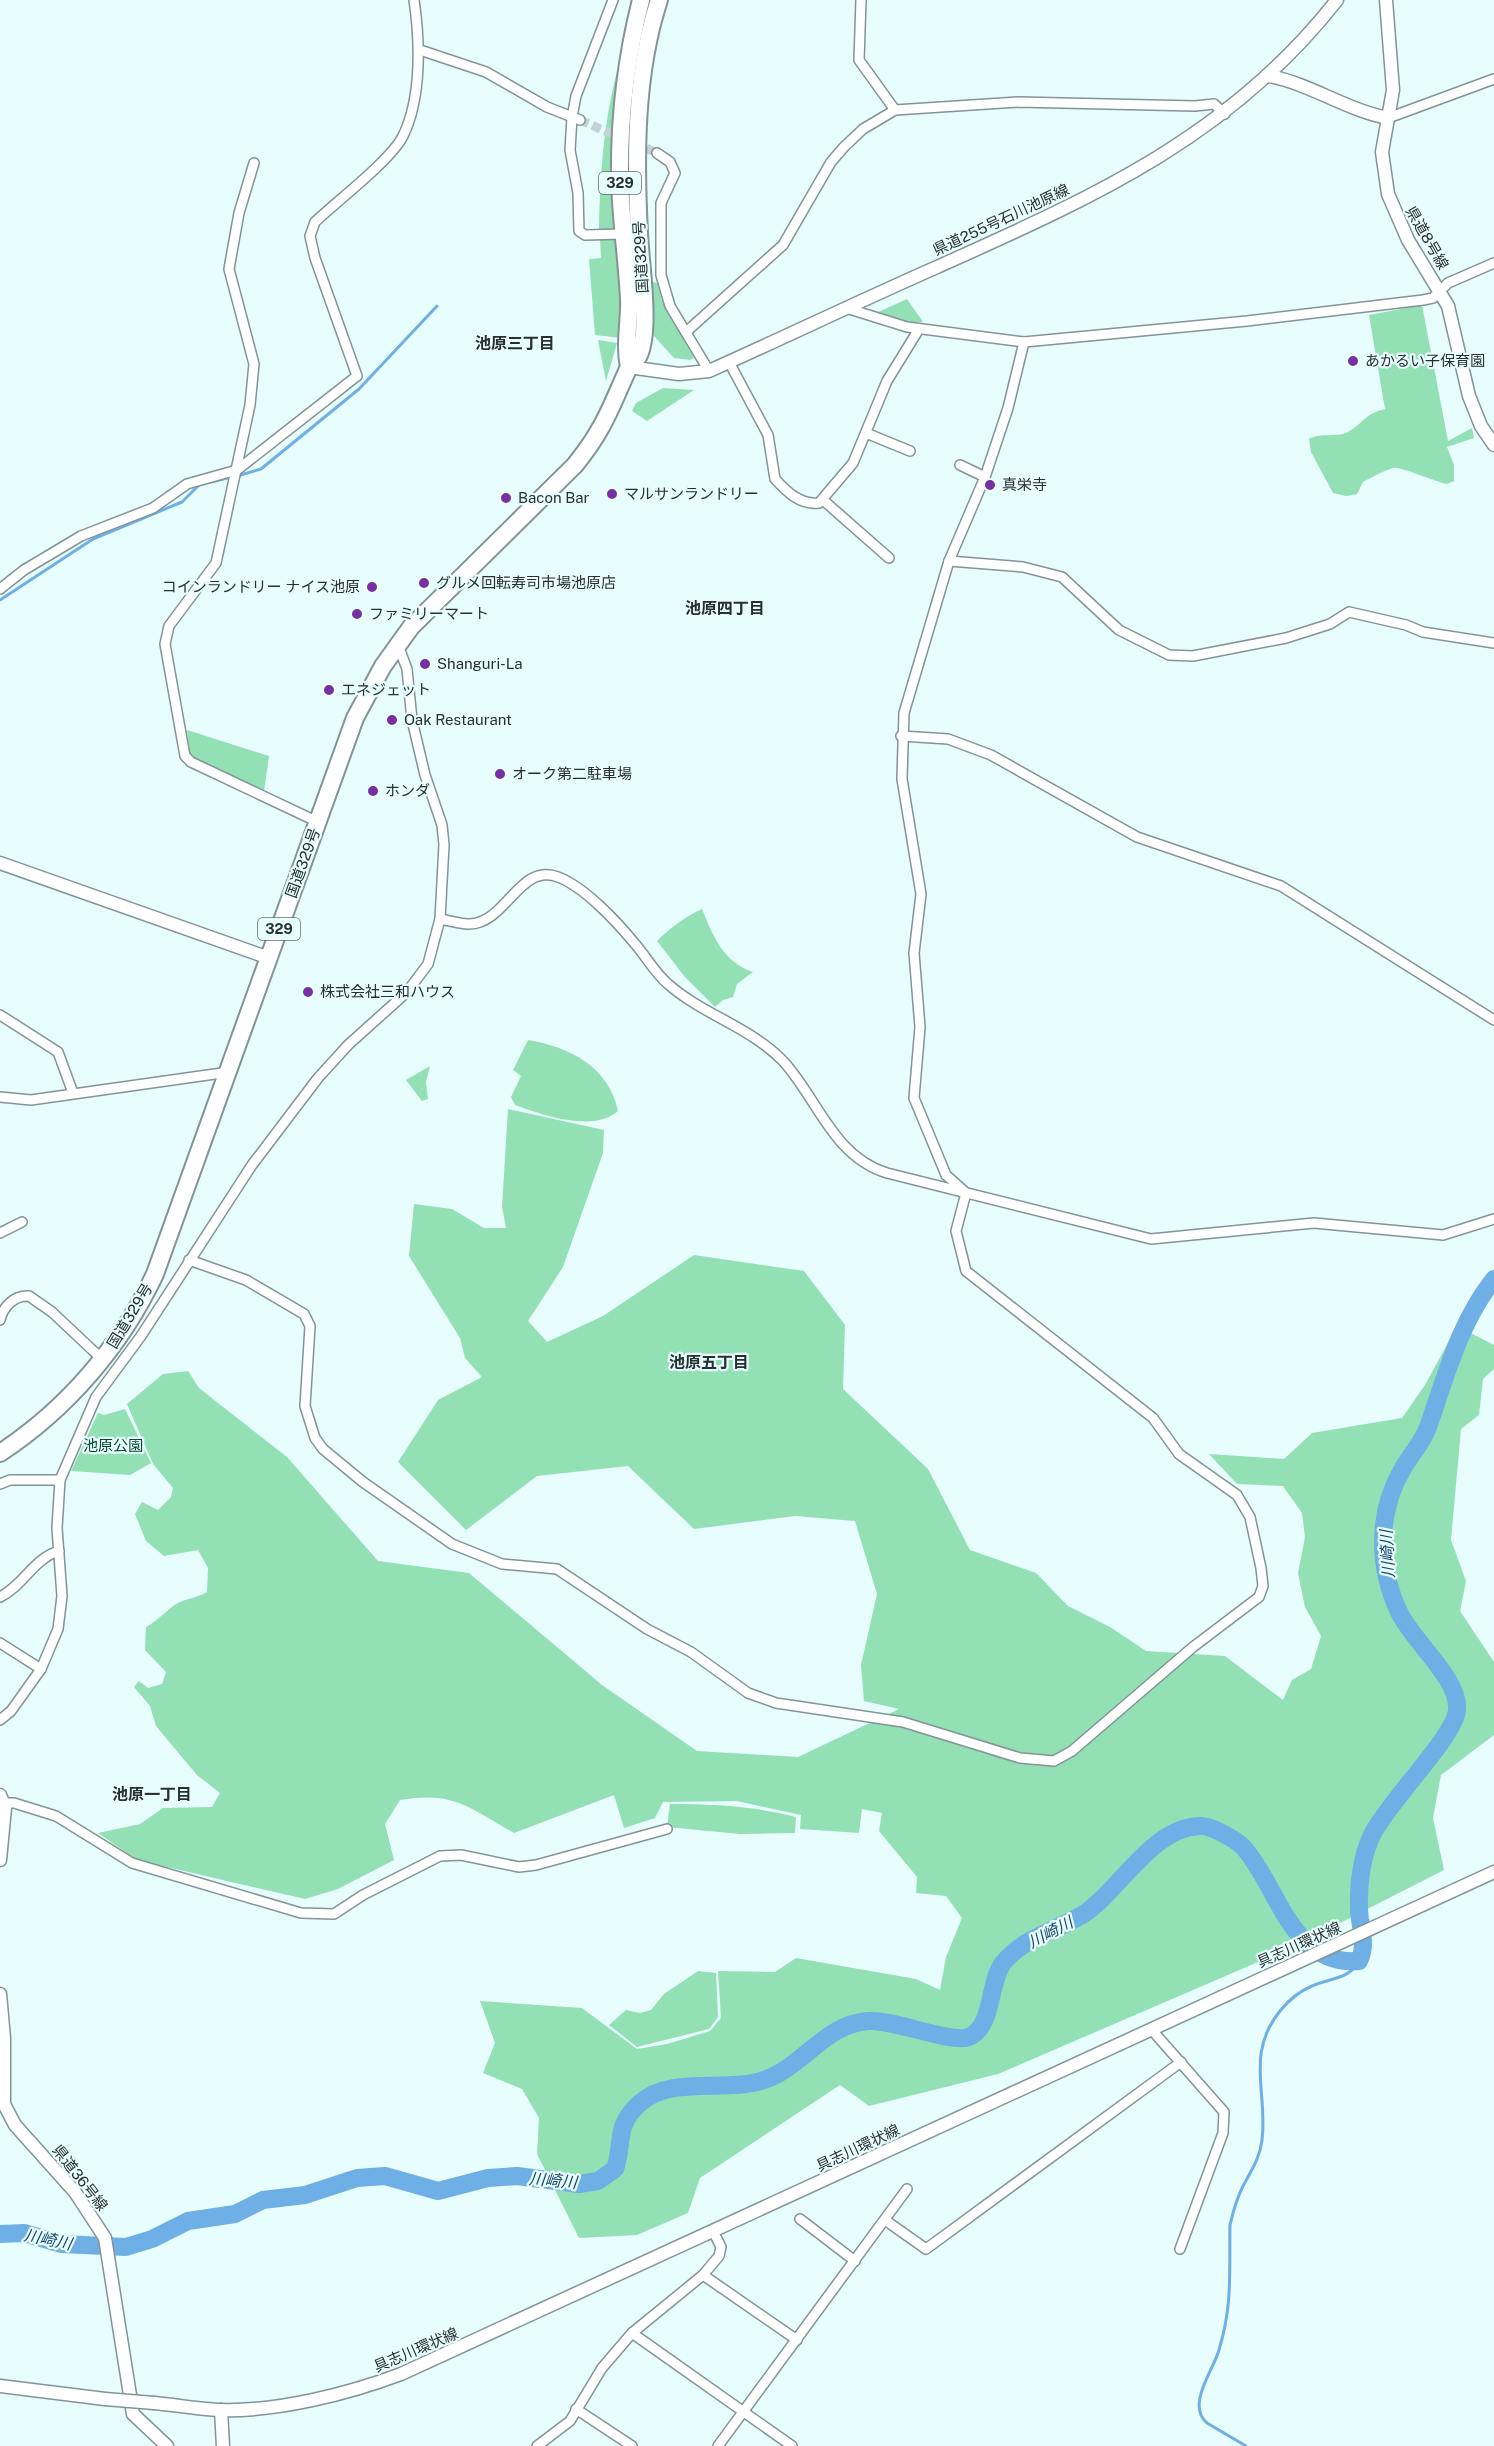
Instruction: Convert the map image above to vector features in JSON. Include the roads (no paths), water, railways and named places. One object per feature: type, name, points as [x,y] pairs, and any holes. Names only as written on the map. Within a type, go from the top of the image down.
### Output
[{"type":"highway","name":"国道329号","points":[[629,366],[626,354],[629,299],[623,234],[620,140],[623,95],[641,0]]},
{"type":"highway","name":"国道329号","points":[[1,1451],[34,1429],[134,1332],[356,718],[398,645],[411,627],[575,465],[605,423],[629,366],[639,356],[642,343],[642,279],[638,140],[643,75],[659,0]]},
{"type":"main road","name":"県道255号石川池原線","points":[[629,366],[679,374],[709,371],[1001,238],[1124,177],[1182,144],[1225,114],[1269,76],[1337,0]]},
{"type":"main road","name":"県道8号線","points":[[1386,0],[1394,90],[1382,152],[1388,195],[1408,240],[1448,306],[1457,334],[1463,371],[1474,412],[1494,445]]},
{"type":"main road","points":[[1269,76],[1302,84],[1368,113],[1388,118]]},
{"type":"main road","points":[[0,863],[269,958]]},
{"type":"main road","points":[[0,1860],[2,1799]]},
{"type":"main road","name":"具志川環状線","points":[[3,2386],[221,2410],[301,2402],[374,2384],[1494,1872]]},
{"type":"main road","name":"県道36号線","points":[[0,1994],[4,2038],[4,2104],[15,2125],[75,2192],[105,2238],[133,2414],[167,2446]]},
{"type":"main road","points":[[221,2410],[223,2446]]},
{"type":"street","points":[[0,589],[24,570],[81,536],[153,508],[187,484],[237,471],[357,376],[315,258],[310,236],[315,222],[391,152],[403,136],[411,109],[420,50],[414,0]]},
{"type":"street","points":[[613,0],[576,96],[576,118],[570,150],[578,193],[579,231],[585,235],[623,234]]},
{"type":"street","points":[[861,0],[859,60],[895,110]]},
{"type":"street","points":[[420,50],[486,72],[576,118]]},
{"type":"street","points":[[1388,118],[1494,80]]},
{"type":"street","points":[[686,332],[783,245],[831,162],[844,147],[863,129],[895,110],[1018,102],[1194,106],[1214,104],[1225,114]]},
{"type":"street","points":[[657,153],[670,162],[675,173],[661,203],[661,274],[670,306],[709,371]]},
{"type":"street","points":[[254,163],[239,213],[229,269],[254,364],[250,405],[216,563],[169,626],[165,644],[185,756],[191,762],[318,822]]},
{"type":"street","points":[[846,308],[879,320],[919,329],[1024,342],[1433,298],[1448,283],[1494,263]]},
{"type":"street","points":[[642,279],[661,274]]},
{"type":"street","points":[[729,362],[768,435],[775,479],[801,501],[809,504],[823,500],[847,473],[887,381],[919,329]]},
{"type":"street","points":[[966,1193],[946,1175],[914,1098],[920,1027],[914,953],[921,894],[902,779],[902,736],[904,713],[949,561],[985,477],[1008,408],[1024,342]]},
{"type":"street","points":[[866,433],[910,451]]},
{"type":"street","points":[[960,465],[985,477]]},
{"type":"street","points":[[823,500],[889,558]]},
{"type":"street","points":[[949,561],[1023,567],[1062,577],[1119,630],[1169,655],[1193,656],[1286,638],[1330,624],[1349,612],[1406,625],[1423,632],[1494,643]]},
{"type":"street","points":[[0,1720],[11,1711],[41,1669],[58,1629],[62,1596],[57,1528],[60,1480],[96,1397],[134,1332],[189,1260],[252,1165],[318,1078],[348,1045],[407,992],[423,973],[440,919],[444,878],[442,825],[417,743],[407,669],[398,645]]},
{"type":"street","points":[[902,736],[948,740],[991,755],[1137,837],[1281,886],[1494,1020]]},
{"type":"street","points":[[440,919],[479,923],[491,916],[530,879],[548,874],[560,878],[613,919],[668,984],[759,1039],[799,1081],[828,1126],[859,1161],[874,1169],[1151,1239],[1314,1223],[1443,1235],[1494,1219]]},
{"type":"street","points":[[0,1015],[58,1052],[73,1093]]},
{"type":"street","points":[[0,1097],[31,1100],[229,1072]]},
{"type":"street","points":[[189,1260],[246,1280],[304,1314],[310,1326],[305,1406],[315,1438],[323,1449],[363,1482],[452,1544],[502,1564],[557,1569],[647,1629],[691,1652],[748,1693],[776,1703],[887,1719],[1020,1758],[1054,1761],[1072,1752],[1193,1647],[1249,1606],[1258,1597],[1263,1586],[1261,1568],[1250,1517],[1237,1495],[1179,1454],[1153,1418],[966,1271],[956,1231],[966,1193]]},
{"type":"street","points":[[0,1233],[22,1222]]},
{"type":"street","points":[[0,1316],[4,1308],[17,1298],[29,1296],[52,1312],[103,1360]]},
{"type":"street","points":[[0,1484],[10,1480],[60,1480]]},
{"type":"street","points":[[0,1597],[13,1590],[49,1554],[59,1551]]},
{"type":"street","points":[[0,1643],[41,1669]]},
{"type":"street","points":[[2,1799],[56,1816],[132,1863],[301,1913],[334,1914],[363,1895],[440,1856],[461,1855],[505,1865],[528,1866],[559,1861],[667,1829]]},
{"type":"street","points":[[1151,2029],[1224,2112],[1223,2133],[1180,2249]]},
{"type":"street","points":[[885,2220],[926,2249],[1180,2062]]},
{"type":"street","points":[[718,2446],[742,2410],[797,2340],[907,2189]]},
{"type":"street","points":[[800,2219],[855,2261]]},
{"type":"street","points":[[537,2446],[570,2421],[602,2368],[632,2332],[703,2275],[719,2256],[722,2247],[713,2231]]},
{"type":"street","points":[[703,2275],[797,2340]]},
{"type":"street","points":[[632,2332],[792,2446]]},
{"type":"street","points":[[576,2409],[632,2446]]},
{"type":"waterway","points":[[237,476],[261,469],[359,389],[437,306]]},
{"type":"waterway","points":[[211,482],[231,477]]},
{"type":"waterway","points":[[0,600],[93,539],[182,502],[199,485]]},
{"type":"waterway","name":"川崎川","points":[[0,2234],[24,2233],[62,2244],[126,2247],[152,2239],[188,2221],[235,2214],[263,2200],[305,2195],[357,2178],[385,2176],[438,2191],[488,2178],[517,2176],[579,2184],[598,2181],[615,2169],[623,2127],[632,2111],[653,2095],[668,2089],[749,2084],[764,2080],[791,2066],[839,2030],[868,2021],[879,2021],[949,2037],[969,2037],[983,2024],[998,1971],[1011,1954],[1096,1905],[1152,1848],[1183,1829],[1209,1827],[1239,1843],[1256,1865],[1289,1921],[1302,1938],[1317,1951],[1336,1959],[1359,1961],[1363,1948],[1359,1889],[1363,1860],[1369,1841],[1381,1819],[1445,1736],[1454,1721],[1457,1710],[1456,1698],[1451,1686],[1407,1625],[1393,1597],[1384,1561],[1384,1523],[1394,1487],[1425,1433],[1462,1332],[1494,1279]]},
{"type":"waterway","points":[[1246,2446],[1207,2423],[1201,2416],[1199,2407],[1203,2388],[1219,2350],[1226,2318],[1230,2225],[1239,2195],[1261,2147],[1263,2123],[1260,2074],[1263,2043],[1269,2027],[1290,2000],[1312,1986],[1350,1972],[1359,1961]]},
{"type":"tunnel","points":[[580,120],[621,138]]},
{"type":"tunnel","points":[[634,143],[657,153]]},
{"type":"place","name":"あかるい子保育園","points":[[1353,361]]},
{"type":"place","name":"真栄寺","points":[[990,485]]},
{"type":"place","name":"マルサンランドリー","points":[[612,494]]},
{"type":"place","name":"Bacon Bar","points":[[506,498]]},
{"type":"place","name":"グルメ回転寿司市場池原店","points":[[424,583]]},
{"type":"place","name":"コインランドリー ナイス池原","points":[[372,587]]},
{"type":"place","name":"ファミリーマート","points":[[357,614]]},
{"type":"place","name":"Shanguri-La","points":[[425,664]]},
{"type":"place","name":"エネジェット","points":[[329,690]]},
{"type":"place","name":"Oak Restaurant","points":[[392,720]]},
{"type":"place","name":"オーク第二駐車場","points":[[500,774]]},
{"type":"place","name":"ホンダ","points":[[373,791]]},
{"type":"place","name":"株式会社三和ハウス","points":[[308,992]]},
{"type":"district","name":"池原三丁目","points":[[515,343]]},
{"type":"district","name":"池原四丁目","points":[[725,608]]},
{"type":"district","name":"池原五丁目","points":[[709,1362]]},
{"type":"district","name":"池原一丁目","points":[[152,1794]]},
{"type":"park label","name":"池原公園","points":[[113,1446]]}]
